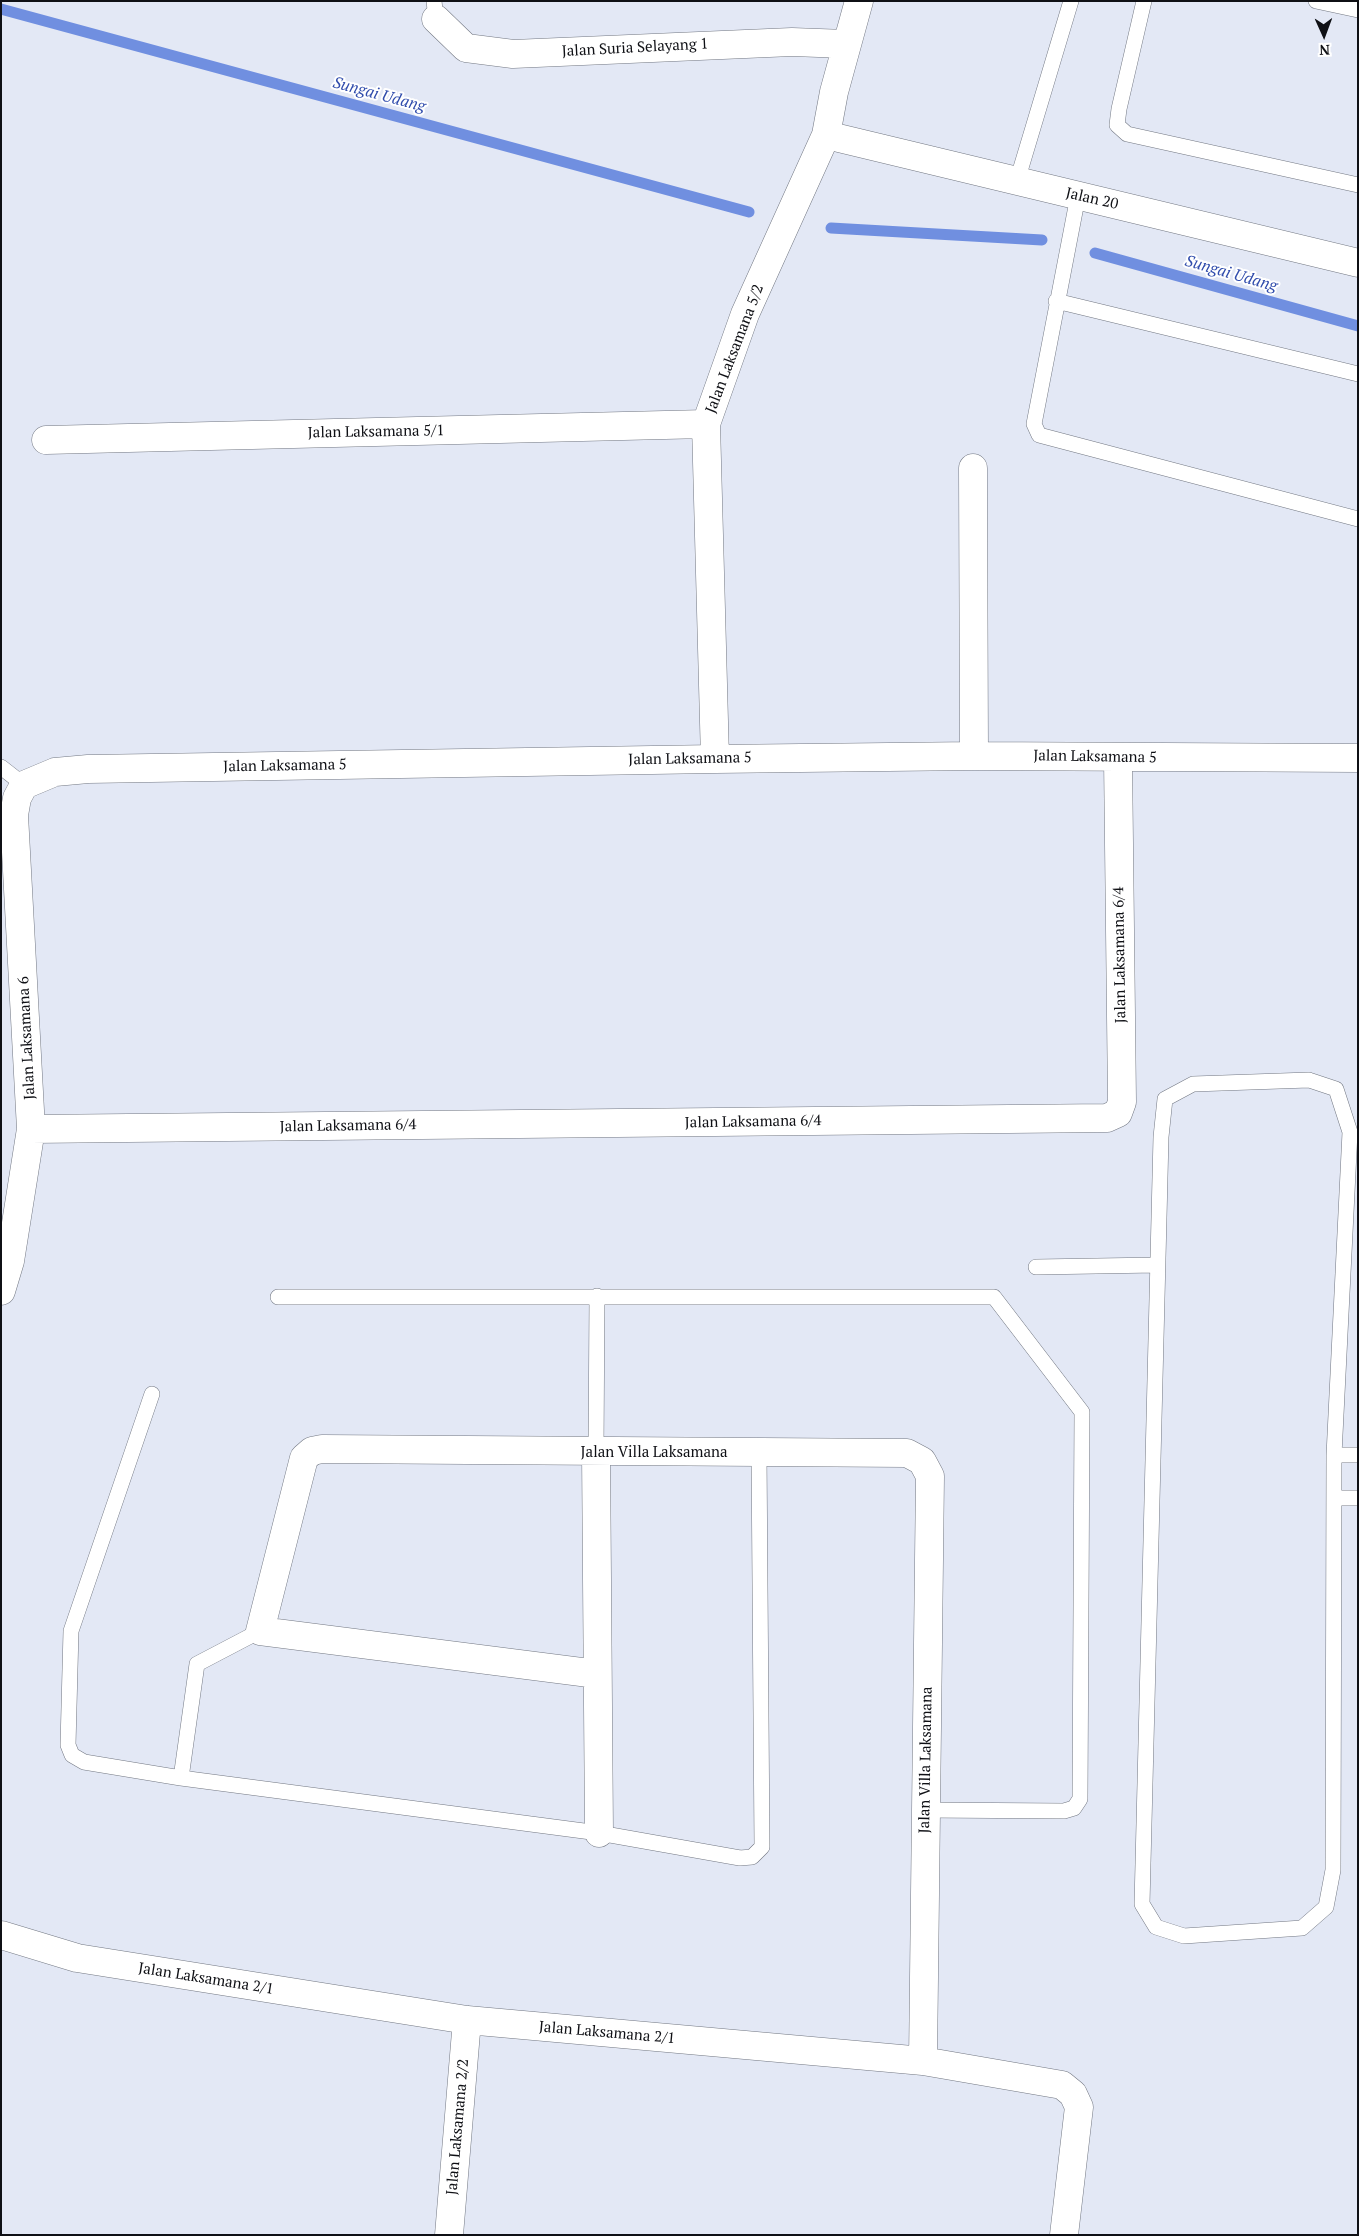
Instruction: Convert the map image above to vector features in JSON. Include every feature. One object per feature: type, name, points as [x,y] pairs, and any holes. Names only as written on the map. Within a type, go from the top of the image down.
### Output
[{"type":"street","name":"Jalan Laksamana 5/2","points":[[715,759],[706,424],[745,314],[826,135],[846,44],[859,1]]},
{"type":"street","name":"Jalan Suria Selayang 1","points":[[435,10],[466,48],[513,54],[792,42],[846,44]]},
{"type":"street","name":"Jalan 20","points":[[826,135],[1358,263]]},
{"type":"street","name":"Jalan Laksamana 5/1","points":[[46,440],[706,424]]},
{"type":"street","points":[[973,468],[974,756]]},
{"type":"street","name":"Jalan Laksamana 5","points":[[24,784],[55,772],[88,769],[974,756],[1358,758]]},
{"type":"street","name":"Jalan Laksamana 6/4","points":[[31,1129],[1107,1118],[1118,1113],[1122,1102],[1118,758]]},
{"type":"street","name":"Jalan Laksamana 6","points":[[1,1291],[10,1261],[31,1129],[8,815],[24,784]]},
{"type":"street","name":"Jalan Villa Laksamana","points":[[260,1631],[304,1458],[312,1451],[907,1453],[922,1461],[930,1476],[923,2061]]},
{"type":"street","points":[[596,1452],[599,1833]]},
{"type":"street","points":[[260,1631],[597,1674]]},
{"type":"street","name":"Jalan Laksamana 2/1","points":[[1,1935],[77,1958],[468,2020],[923,2061],[1062,2085],[1074,2094],[1079,2107],[1064,2235]]},
{"type":"street","name":"Jalan Laksamana 2/2","points":[[449,2235],[468,2020]]},
{"type":"lane","points":[[1017,182],[1071,1]]},
{"type":"lane","points":[[1144,1],[1119,109],[1117,125],[1127,134],[1358,185]]},
{"type":"lane","points":[[1316,1],[1358,10]]},
{"type":"lane","points":[[1078,196],[1056,301],[1034,424],[1039,435],[1358,519]]},
{"type":"lane","points":[[1056,301],[1358,374]]},
{"type":"lane","points":[[1,767],[24,784]]},
{"type":"lane","points":[[1309,1080],[1336,1089],[1350,1132],[1334,1455],[1334,1870],[1326,1907],[1302,1928],[1184,1936],[1156,1927],[1142,1904],[1157,1265],[1161,1137],[1165,1099],[1193,1084],[1309,1080]]},
{"type":"lane","points":[[1036,1267],[1157,1265]]},
{"type":"lane","points":[[596,1452],[597,1296]]},
{"type":"lane","points":[[278,1297],[994,1297],[1082,1412],[1080,1799],[1074,1808],[1064,1811],[925,1810]]},
{"type":"lane","points":[[152,1394],[72,1631],[68,1745],[72,1755],[84,1762],[181,1778],[599,1833],[740,1858],[752,1857],[762,1847],[759,1453]]},
{"type":"lane","points":[[1334,1455],[1358,1455]]},
{"type":"lane","points":[[1334,1498],[1358,1498]]},
{"type":"lane","points":[[181,1778],[197,1664],[260,1631]]},
{"type":"waterway","name":"Sungai Udang","points":[[1,9],[749,212]]},
{"type":"waterway","name":"Sungai Udang","points":[[831,228],[1042,240]]},
{"type":"waterway","name":"Sungai Udang","points":[[1095,253],[1358,326]]}]
